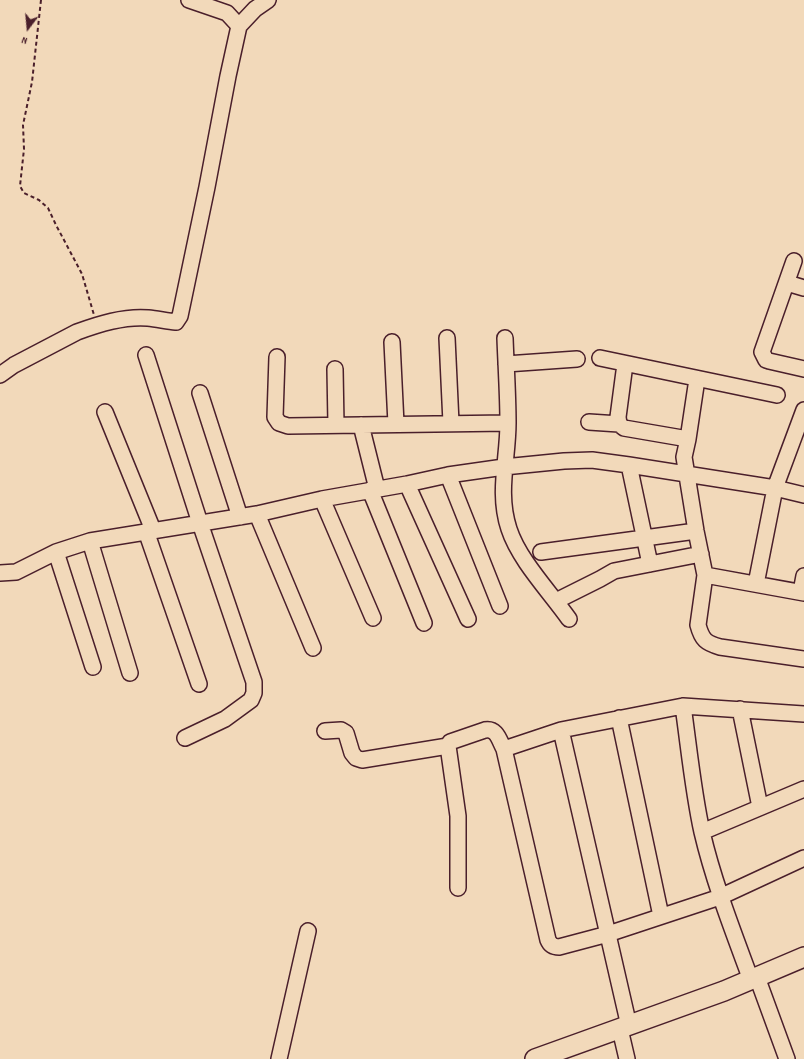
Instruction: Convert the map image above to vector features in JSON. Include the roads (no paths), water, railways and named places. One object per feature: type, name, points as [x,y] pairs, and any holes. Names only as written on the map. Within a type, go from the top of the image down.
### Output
[{"type":"main road","points":[[535,1059],[697,1002],[804,957]]},
{"type":"street","points":[[189,0],[227,13],[239,26]]},
{"type":"street","points":[[0,375],[14,365],[77,332],[122,318],[148,318],[176,322],[180,316],[239,26],[255,9],[268,0]]},
{"type":"street","points":[[794,261],[763,348],[763,356],[766,360],[804,370]]},
{"type":"street","points":[[787,283],[804,288]]},
{"type":"street","points":[[447,338],[451,424]]},
{"type":"street","points":[[505,338],[508,423],[507,451],[502,492],[505,513],[509,529],[518,548],[569,619]]},
{"type":"street","points":[[392,342],[396,424]]},
{"type":"street","points":[[146,355],[200,523],[254,682],[254,694],[251,700],[225,719],[185,738]]},
{"type":"street","points":[[277,357],[276,417],[279,423],[288,426],[508,423]]},
{"type":"street","points":[[600,358],[777,395]]},
{"type":"street","points":[[506,364],[577,359]]},
{"type":"street","points":[[619,424],[618,417],[625,364]]},
{"type":"street","points":[[336,369],[336,425]]},
{"type":"street","points":[[697,379],[684,457],[704,575],[698,625],[700,633],[707,643],[720,647],[804,659]]},
{"type":"street","points":[[200,393],[240,516]]},
{"type":"street","points":[[756,584],[775,488],[800,430],[804,410]]},
{"type":"street","points":[[105,412],[150,531],[199,684]]},
{"type":"street","points":[[589,422],[619,424],[624,428],[688,439]]},
{"type":"street","points":[[360,425],[373,490],[424,623]]},
{"type":"street","points":[[0,573],[16,572],[56,552],[90,541],[258,514],[322,498],[407,484],[448,475],[504,467],[564,461],[592,460],[629,465],[775,488],[804,495]]},
{"type":"street","points":[[629,465],[650,564]]},
{"type":"street","points":[[448,475],[500,606]]},
{"type":"street","points":[[407,484],[468,619]]},
{"type":"street","points":[[322,498],[373,618]]},
{"type":"street","points":[[258,514],[313,648]]},
{"type":"street","points":[[541,552],[696,531]]},
{"type":"street","points":[[90,541],[130,673]]},
{"type":"street","points":[[56,552],[93,667]]},
{"type":"street","points":[[556,601],[614,571],[701,554]]},
{"type":"street","points":[[704,575],[802,592],[804,576]]},
{"type":"street","points":[[683,706],[694,788],[702,832],[720,897],[787,1059]]},
{"type":"street","points":[[504,749],[561,730],[683,706],[804,714]]},
{"type":"street","points":[[740,710],[760,807]]},
{"type":"street","points":[[619,718],[661,916]]},
{"type":"street","points":[[326,731],[341,730],[346,733],[352,753],[356,758],[362,760],[448,746],[450,742],[485,730],[490,729],[495,732],[504,749],[550,944],[555,947],[608,934],[720,897],[804,858]]},
{"type":"street","points":[[561,730],[608,934],[624,1027],[627,1059]]},
{"type":"street","points":[[448,746],[458,816],[458,888]]},
{"type":"street","points":[[702,832],[804,789]]},
{"type":"street","points":[[278,1059],[308,931]]}]
